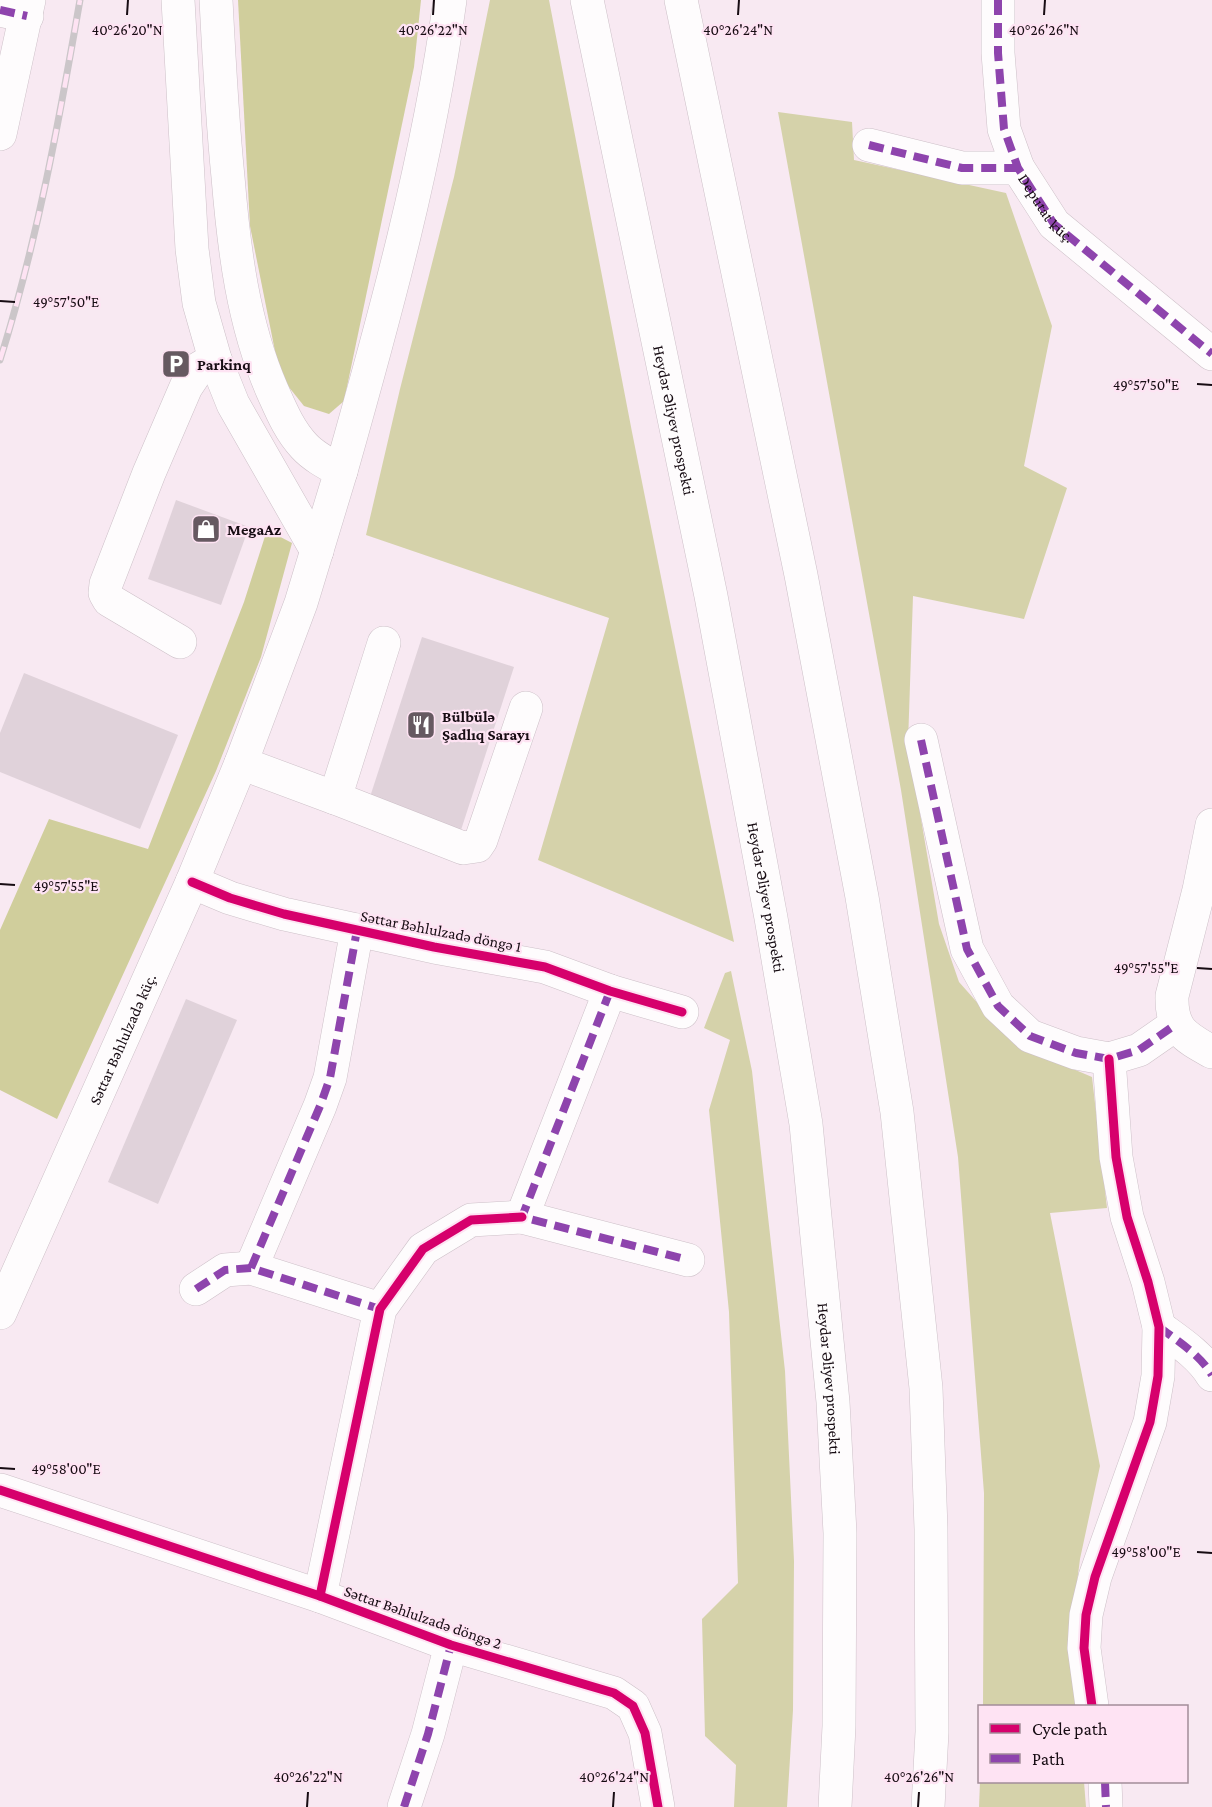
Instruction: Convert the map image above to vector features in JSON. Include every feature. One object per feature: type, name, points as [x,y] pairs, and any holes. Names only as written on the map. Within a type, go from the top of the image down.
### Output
[{"type":"main road","points":[[178,0],[192,249],[199,303],[215,359],[233,404],[317,551]]},
{"type":"main road","points":[[216,0],[232,224],[243,300],[261,363],[281,411],[304,447],[318,459],[341,471]]},
{"type":"main road","name":"Səttar Bəhlulzadə küç.","points":[[0,1313],[192,882],[241,763],[298,613],[383,322],[441,68],[450,0]]},
{"type":"main road","name":"Heydər Əliyev prospekti","points":[[587,0],[711,596],[771,918],[806,1124],[833,1401],[840,1533],[839,1726],[835,1807]]},
{"type":"main road","points":[[681,0],[804,587],[862,897],[897,1112],[926,1388],[932,1529],[932,1732],[928,1807]]},
{"type":"main road","name":"Deputat küç.","points":[[998,0],[998,53],[1004,129],[1018,168],[1054,224],[1212,354]]},
{"type":"main road","points":[[0,134],[19,8]]},
{"type":"main road","points":[[869,145],[962,168],[1018,168]]},
{"type":"main road","points":[[180,642],[109,600],[105,593],[106,584],[149,473],[186,387],[198,369],[215,359]]},
{"type":"main road","points":[[335,798],[384,643]]},
{"type":"main road","points":[[241,763],[463,848],[477,846],[526,708]]},
{"type":"main road","points":[[921,740],[967,949],[998,1006],[1030,1036],[1076,1053],[1109,1059],[1139,1050],[1175,1025]]},
{"type":"main road","points":[[1212,825],[1200,890],[1172,996],[1171,1010],[1175,1025],[1184,1034],[1212,1052]]},
{"type":"main road","name":"Səttar Bəhlulzadə döngə 1","points":[[192,882],[230,898],[284,914],[434,947],[544,967],[610,991],[682,1012]]},
{"type":"main road","points":[[251,1268],[330,1078],[357,930]]},
{"type":"main road","points":[[522,1217],[610,991]]},
{"type":"main road","points":[[1092,1705],[1084,1648],[1086,1616],[1095,1577],[1150,1422],[1158,1376],[1159,1327],[1148,1282],[1126,1217],[1116,1157],[1109,1059]]},
{"type":"main road","points":[[320,1596],[380,1308],[423,1249],[471,1220],[522,1217],[688,1260]]},
{"type":"main road","points":[[196,1289],[225,1270],[251,1268],[380,1308]]},
{"type":"main road","points":[[1159,1327],[1188,1348],[1212,1375]]},
{"type":"main road","name":"Səttar Bəhlulzadə döngə 2","points":[[0,1490],[320,1596],[451,1646],[614,1694],[633,1706],[645,1733],[658,1807]]},
{"type":"main road","points":[[404,1807],[428,1734],[451,1646]]},
{"type":"main road","points":[[1105,1783],[1106,1807]]},
{"type":"shaded area","points":[[238,0],[421,0],[414,67],[344,401],[329,414],[304,406],[280,376],[250,226]]},
{"type":"shaded area","points":[[490,0],[549,0],[632,432],[734,942],[538,860],[609,618],[366,535],[400,389],[454,177]]},
{"type":"shaded area","points":[[778,112],[852,122],[854,160],[1006,193],[1052,326],[1024,466],[1067,488],[1024,619],[913,596],[908,743],[939,924],[959,982],[1014,1044],[1092,1077],[1107,1208],[1050,1213],[1100,1466],[1080,1559],[1070,1637],[1078,1705],[983,1705],[984,1493],[958,1157],[901,790]]},
{"type":"shaded area","points":[[267,530],[292,543],[261,657],[216,771],[57,1119],[0,1090],[0,930],[49,819],[148,849],[244,602]]},
{"type":"shaded area","points":[[731,971],[752,1071],[785,1371],[794,1561],[793,1710],[787,1807],[734,1807],[736,1765],[705,1736],[702,1619],[738,1583],[729,1312],[709,1110],[730,1040],[704,1028],[725,973]]},
{"type":"shaded area","points":[[980,1783],[1084,1783],[1086,1807],[979,1807]]},
{"type":"building","points":[[176,500],[249,527],[221,605],[148,579]]},
{"type":"building","points":[[422,637],[514,667],[461,830],[369,800]]},
{"type":"building","points":[[24,673],[178,735],[140,829],[0,772],[0,733]]},
{"type":"building","points":[[186,999],[237,1020],[158,1204],[108,1182]]},
{"type":"railway","points":[[0,360],[36,227],[80,0]]},
{"type":"marked path","points":[[998,0],[998,53],[1004,129],[1018,168],[1054,224],[1212,354]]},
{"type":"marked path","points":[[0,10],[27,16]]},
{"type":"marked path","points":[[869,145],[962,168],[1018,168]]},
{"type":"marked path","points":[[921,740],[967,949],[998,1006],[1030,1036],[1076,1053],[1109,1059],[1139,1050],[1175,1025]]},
{"type":"marked path","points":[[251,1268],[330,1078],[357,930]]},
{"type":"marked path","points":[[610,991],[522,1217],[688,1260]]},
{"type":"marked path","points":[[196,1289],[225,1270],[251,1268],[380,1309]]},
{"type":"marked path","points":[[1159,1327],[1195,1355],[1212,1375]]},
{"type":"marked path","points":[[404,1807],[428,1734],[451,1645]]},
{"type":"marked path","points":[[1105,1783],[1106,1807]]},
{"type":"cycle path","points":[[192,882],[230,898],[284,914],[434,947],[545,967],[610,991],[682,1012]]},
{"type":"cycle path","points":[[1092,1705],[1084,1648],[1086,1615],[1095,1577],[1150,1422],[1158,1376],[1159,1327],[1148,1282],[1127,1217],[1116,1157],[1109,1059]]},
{"type":"cycle path","points":[[320,1596],[380,1309],[423,1249],[471,1220],[522,1217]]},
{"type":"cycle path","points":[[0,1490],[320,1596],[451,1645],[614,1693],[633,1706],[645,1733],[658,1807]]},
{"type":"place","name":"Parkinq","points":[[176,364]]},
{"type":"place","name":"MegaAz","points":[[206,529]]},
{"type":"place","name":"Bülbülə Şadlıq Sarayı","points":[[421,725]]}]
